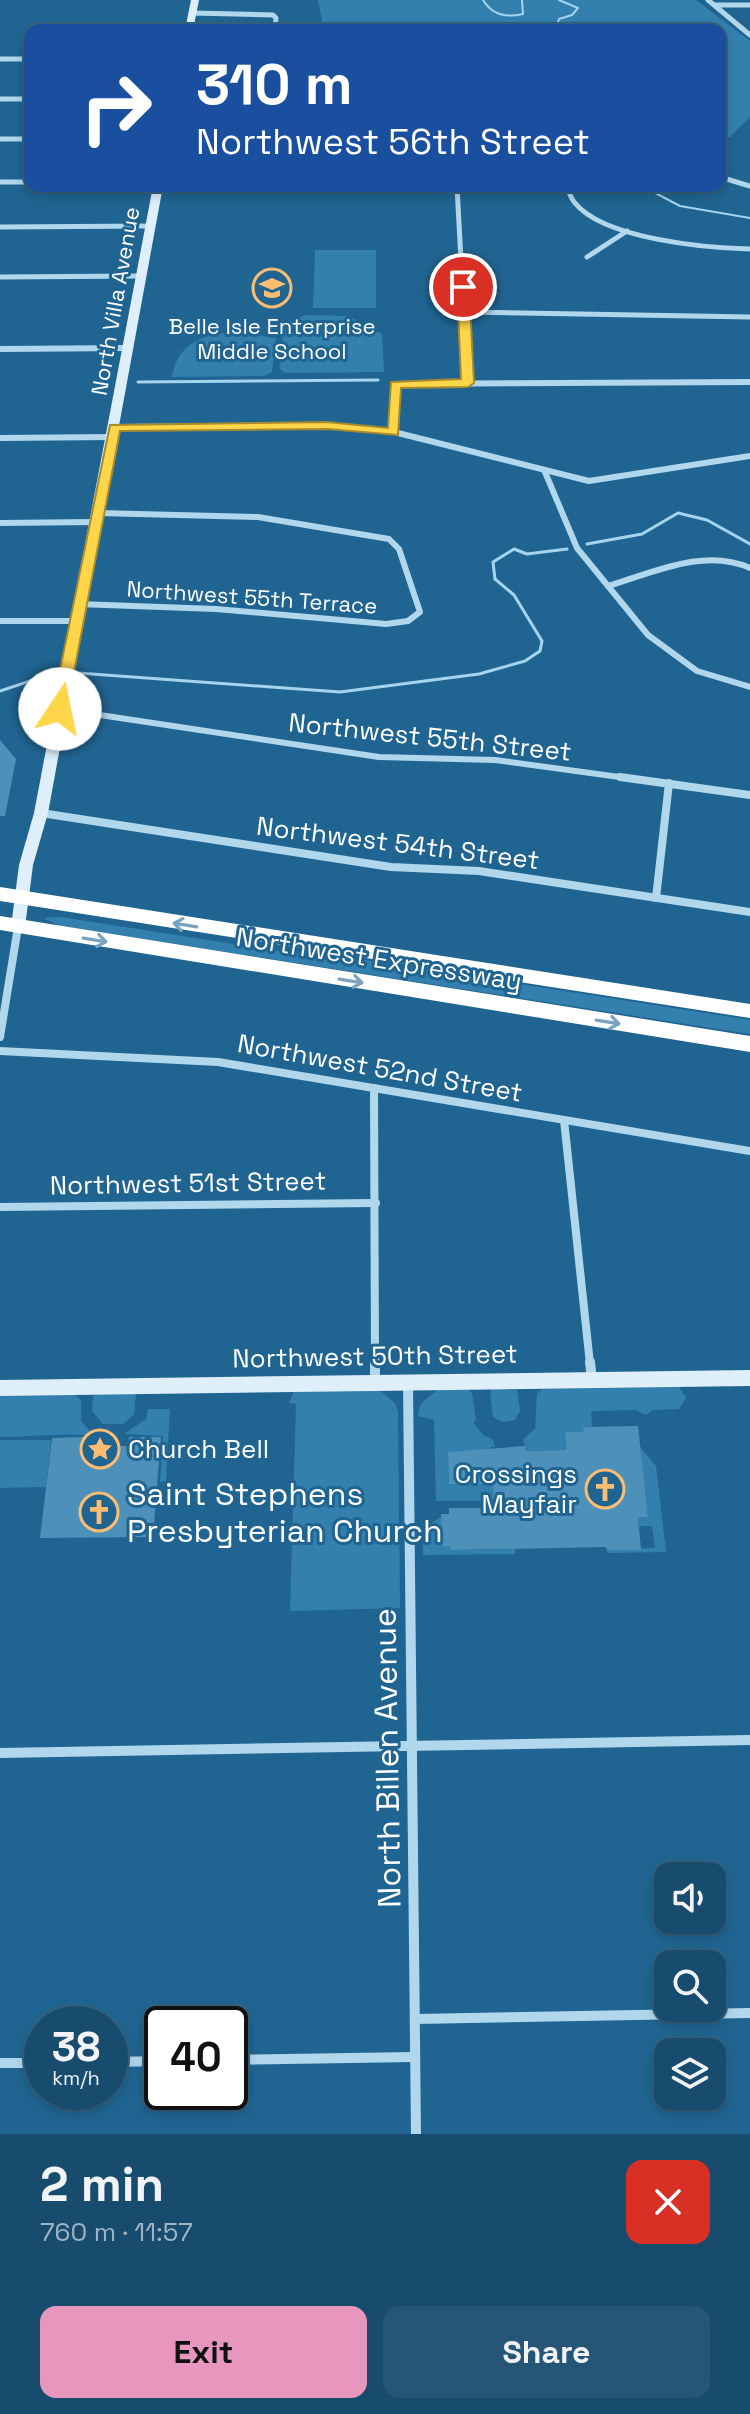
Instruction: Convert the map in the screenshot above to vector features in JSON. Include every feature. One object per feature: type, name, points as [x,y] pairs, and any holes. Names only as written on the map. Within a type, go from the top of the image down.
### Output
[{"type":"highway","name":"Northwest Expressway","points":[[0,894],[750,1011]]},
{"type":"highway","name":"Northwest Expressway","points":[[9,925],[750,1044]]},
{"type":"street","points":[[190,24],[195,0]]},
{"type":"street","points":[[708,0],[750,34]]},
{"type":"street","points":[[715,5],[750,5]]},
{"type":"street","points":[[192,13],[273,15],[276,24]]},
{"type":"street","points":[[0,59],[24,59]]},
{"type":"street","points":[[0,99],[24,99]]},
{"type":"street","points":[[0,139],[24,139]]},
{"type":"street","points":[[726,179],[750,186]]},
{"type":"street","points":[[0,182],[24,182]]},
{"type":"street","name":"North Villa Avenue","points":[[0,1037],[9,925],[21,899],[26,865],[41,813],[157,192]]},
{"type":"street","points":[[457,192],[468,383]]},
{"type":"street","points":[[567,192],[585,214],[627,231],[670,244],[750,249]]},
{"type":"street","points":[[0,227],[151,226]]},
{"type":"street","points":[[587,257],[627,231]]},
{"type":"street","points":[[0,277],[141,276]]},
{"type":"street","points":[[464,312],[750,317]]},
{"type":"street","points":[[0,349],[129,348]]},
{"type":"street","points":[[394,432],[395,384],[750,382]]},
{"type":"street","points":[[0,438],[327,425],[394,432],[589,481],[620,480],[701,461],[750,456]]},
{"type":"street","points":[[545,472],[577,548],[648,635],[697,671],[750,687]]},
{"type":"street","name":"Northwest 55th Terrace","points":[[78,604],[216,609],[386,624],[408,621],[420,612],[399,549],[389,539],[258,517],[97,518]]},
{"type":"street","points":[[0,523],[97,518]]},
{"type":"street","points":[[608,586],[717,557],[741,561],[750,568]]},
{"type":"street","points":[[0,621],[75,621]]},
{"type":"street","name":"Northwest 55th Street","points":[[60,709],[379,757],[495,760],[750,795]]},
{"type":"street","points":[[656,898],[669,783]]},
{"type":"street","name":"Northwest 54th Street","points":[[41,813],[391,867],[479,871],[750,912]]},
{"type":"street","name":"Northwest 52nd Street","points":[[0,1051],[218,1062],[750,1151]]},
{"type":"street","points":[[374,1088],[375,1382]]},
{"type":"street","points":[[564,1120],[592,1380]]},
{"type":"street","name":"Northwest 51st Street","points":[[0,1207],[376,1203]]},
{"type":"street","name":"Northwest 50th Street","points":[[0,1388],[750,1378]]},
{"type":"street","name":"North Billen Avenue","points":[[408,1382],[416,2134]]},
{"type":"street","points":[[0,1753],[750,1740]]},
{"type":"street","points":[[416,2019],[750,2013]]},
{"type":"street","points":[[248,2060],[414,2057]]},
{"type":"street","points":[[0,2063],[24,2063]]},
{"type":"shaded area","points":[[318,0],[696,0],[750,41],[750,117],[730,137],[726,137],[726,24],[323,24]]},
{"type":"shaded area","points":[[315,250],[376,250],[376,308],[313,308]]},
{"type":"shaded area","points":[[306,315],[348,316],[382,334],[384,372],[285,373],[280,369],[284,322]]},
{"type":"shaded area","points":[[239,332],[276,338],[272,372],[264,376],[172,377],[180,355],[195,341],[216,334]]},
{"type":"shaded area","points":[[61,917],[284,952],[333,955],[750,1020],[750,1034],[61,926],[43,918]]},
{"type":"shaded area","points":[[679,1387],[686,1398],[679,1409],[653,1410],[646,1415],[635,1410],[591,1411],[592,1426],[584,1427],[584,1432],[566,1433],[567,1450],[526,1451],[523,1439],[535,1429],[537,1394],[542,1389]]},
{"type":"shaded area","points":[[377,1388],[395,1403],[398,1412],[400,1608],[290,1611],[296,1404],[289,1403],[295,1389]]},
{"type":"shaded area","points":[[439,1389],[468,1389],[472,1393],[476,1421],[473,1422],[483,1435],[493,1440],[495,1447],[491,1447],[491,1451],[448,1452],[449,1483],[493,1484],[494,1501],[436,1501],[434,1420],[418,1416],[418,1411],[422,1403]]},
{"type":"shaded area","points":[[492,1389],[517,1390],[520,1411],[515,1420],[503,1422],[493,1417]]},
{"type":"shaded area","points":[[136,1393],[134,1415],[123,1424],[103,1424],[92,1411],[93,1396],[97,1394]]},
{"type":"shaded area","points":[[74,1394],[81,1400],[81,1421],[94,1436],[0,1437],[0,1395]]},
{"type":"shaded area","points":[[148,1409],[170,1409],[166,1481],[160,1482],[163,1436],[124,1434],[146,1419]]},
{"type":"shaded area","points":[[0,1440],[51,1440],[46,1487],[0,1488]]},
{"type":"shaded area","points":[[640,1447],[656,1466],[666,1552],[607,1553],[607,1550],[655,1548],[652,1526],[639,1526],[638,1517],[648,1517]]},
{"type":"shaded area","points":[[441,1517],[442,1546],[451,1546],[451,1550],[515,1549],[515,1554],[423,1555],[423,1528]]},
{"type":"building","points":[[0,740],[16,759],[5,816],[0,816]]},
{"type":"building","name":"Crossings Mayfair","points":[[638,1426],[648,1517],[638,1517],[641,1550],[607,1550],[606,1547],[451,1550],[451,1546],[442,1546],[441,1514],[449,1514],[449,1508],[494,1508],[493,1484],[449,1484],[448,1452],[525,1446],[526,1451],[567,1450],[565,1432],[584,1432],[583,1427]]},
{"type":"building","name":"Saint Stephens Presbyterian Church","points":[[86,1437],[84,1457],[116,1457],[116,1446],[128,1446],[129,1437],[161,1437],[153,1537],[40,1538],[52,1438]]},
{"type":"waterway","points":[[483,0],[495,12],[511,16],[523,14],[522,0]]},
{"type":"waterway","points":[[558,24],[559,19],[572,15],[578,8],[559,0]]},
{"type":"waterway","points":[[653,192],[680,206],[750,218]]},
{"type":"waterway","points":[[138,382],[378,380]]},
{"type":"waterway","points":[[587,544],[642,534],[678,513],[707,520],[750,544]]},
{"type":"waterway","points":[[78,673],[340,692],[479,674],[525,661],[540,651],[542,641],[514,595],[495,579],[493,562],[514,549],[527,554],[567,549]]},
{"type":"waterway","points":[[0,691],[54,673]]},
{"type":"place","name":"Belle Isle Enterprise Middle School","points":[[272,288]]},
{"type":"place","name":"Church Bell","points":[[100,1449]]},
{"type":"place","name":"Crossings Mayfair","points":[[605,1489]]},
{"type":"place","name":"Saint Stephens Presbyterian Church","points":[[99,1512]]},
{"type":"route","points":[[60,709],[114,427],[327,425],[394,432],[395,384],[468,383],[463,287]]}]
